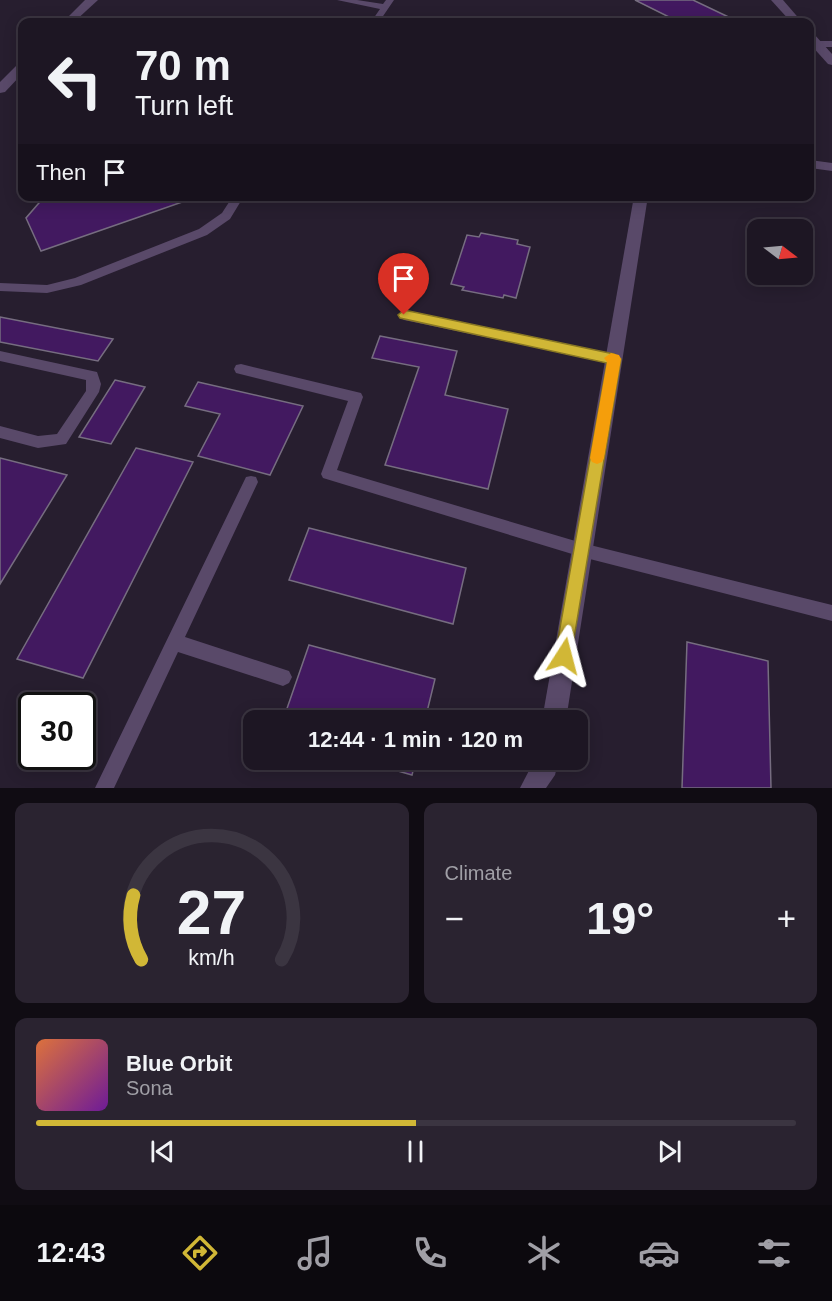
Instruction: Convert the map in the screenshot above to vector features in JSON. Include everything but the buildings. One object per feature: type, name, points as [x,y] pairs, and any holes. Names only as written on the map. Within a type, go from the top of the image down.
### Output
[{"type":"street","points":[[72,18],[92,0]]},
{"type":"street","points":[[777,0],[793,18]]},
{"type":"street","points":[[814,41],[832,61]]},
{"type":"street","points":[[0,89],[18,71]]},
{"type":"street","points":[[814,165],[832,167]]},
{"type":"street","points":[[556,710],[640,201]]},
{"type":"street","points":[[532,788],[543,770]]},
{"type":"lane","points":[[341,0],[388,3]]},
{"type":"lane","points":[[378,18],[388,3]]},
{"type":"lane","points":[[814,40],[832,44]]},
{"type":"lane","points":[[0,287],[47,288],[77,282],[203,232],[226,216],[236,201]]},
{"type":"lane","points":[[404,315],[614,359]]},
{"type":"lane","points":[[0,356],[92,376],[94,384],[92,392],[61,440],[38,442],[0,432]]},
{"type":"lane","points":[[241,369],[356,397],[328,474],[582,550],[832,612]]},
{"type":"lane","points":[[104,788],[251,482]]},
{"type":"lane","points":[[174,642],[283,676]]},
{"type":"slow traffic","points":[[597,458],[614,359],[611,358]]},
{"type":"route","points":[[404,315],[614,359],[564,656]]}]
